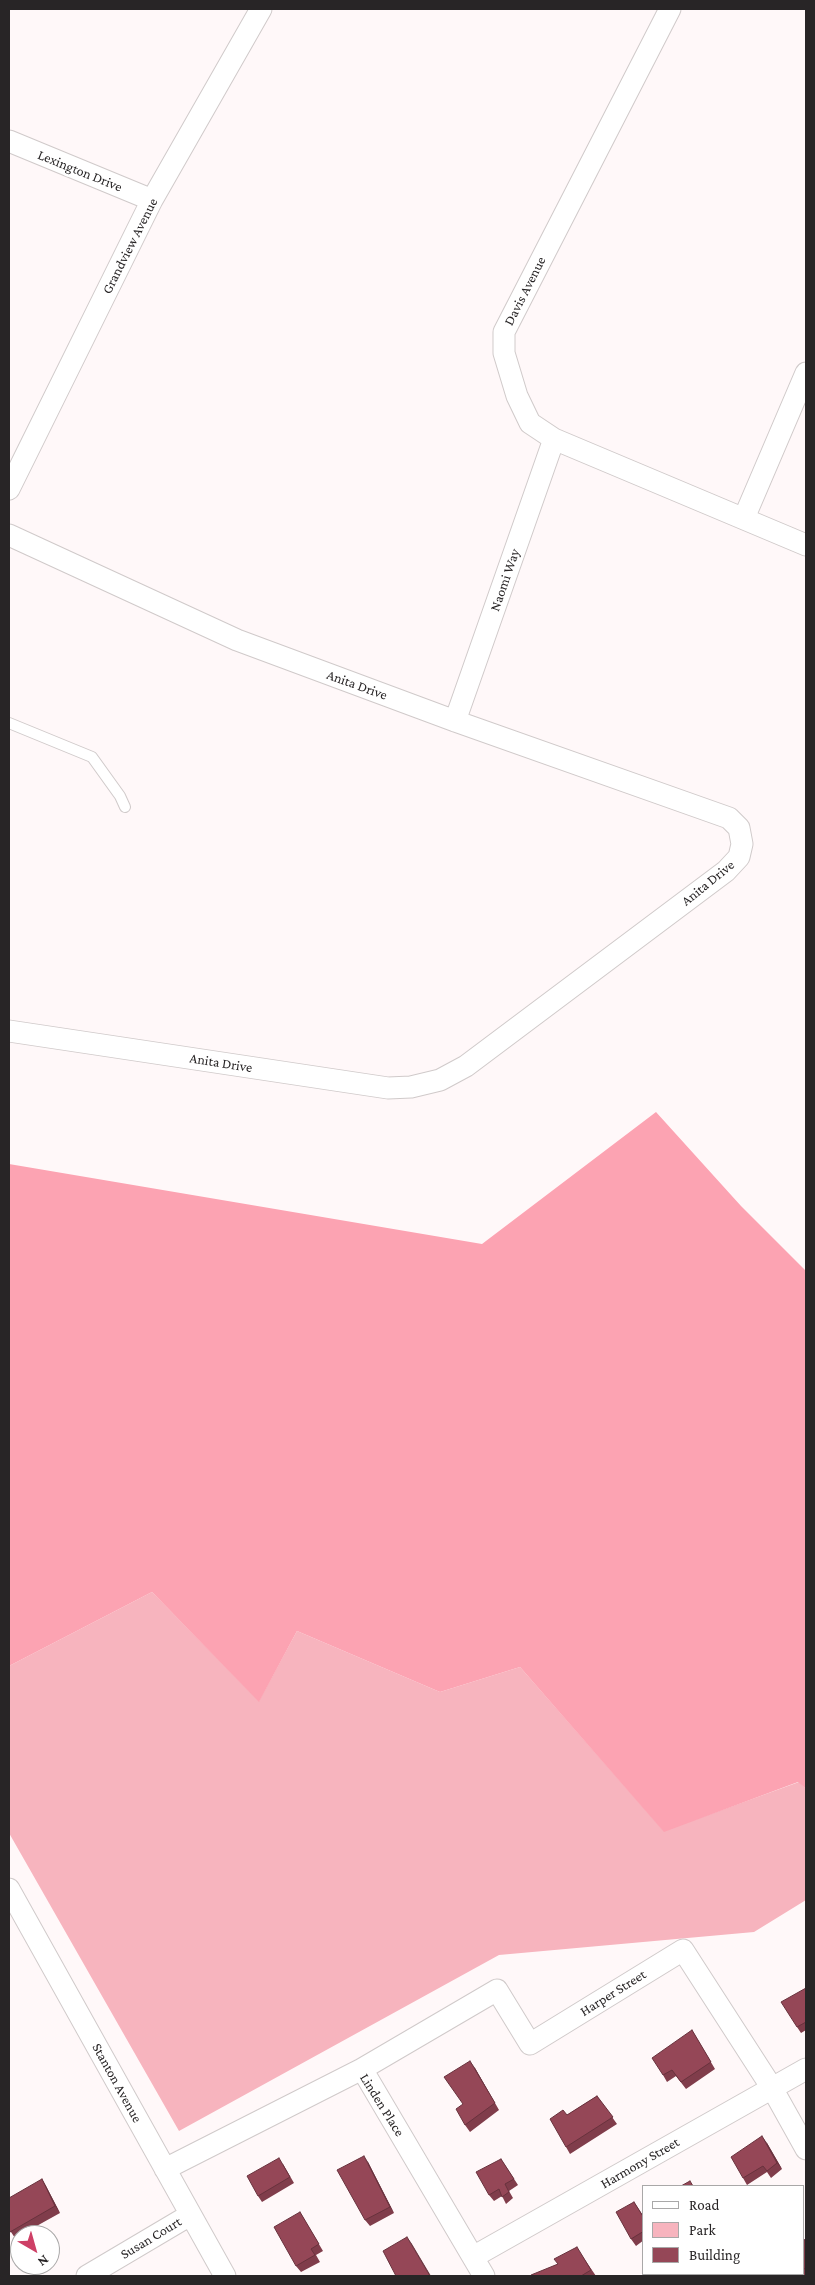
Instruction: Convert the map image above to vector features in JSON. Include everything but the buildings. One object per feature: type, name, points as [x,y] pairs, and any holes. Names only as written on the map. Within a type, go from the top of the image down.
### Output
[{"type":"street","name":"Grandview Avenue","points":[[9,489],[152,200],[262,9]]},
{"type":"street","name":"Davis Avenue","points":[[670,9],[504,332],[504,353],[516,396],[530,423],[554,439],[806,545]]},
{"type":"street","name":"Lexington Drive","points":[[9,141],[152,200]]},
{"type":"street","points":[[744,518],[806,373]]},
{"type":"street","name":"Naomi Way","points":[[455,721],[554,439]]},
{"type":"street","name":"Anita Drive","points":[[9,535],[237,640],[455,721],[729,818],[739,828],[742,844],[739,857],[726,871],[466,1066],[440,1080],[411,1088],[388,1088],[9,1031]]},
{"type":"street","name":"Stanton Avenue","points":[[9,1889],[225,2276]]},
{"type":"street","name":"Harper Street","points":[[362,2069],[497,1990],[530,2044],[684,1950],[772,2088],[806,2149]]},
{"type":"street","name":"Linden Place","points":[[165,2169],[362,2069],[484,2276]]},
{"type":"street","name":"Harmony Street","points":[[473,2257],[806,2069]]},
{"type":"street","name":"Susan Court","points":[[87,2276],[190,2215]]},
{"type":"lane","points":[[9,723],[92,757],[126,807]]},
{"type":"green space","points":[[152,1592],[259,1701],[297,1631],[440,1692],[520,1667],[664,1831],[799,1782],[806,1789],[806,1900],[754,1932],[499,1955],[179,2131],[9,1833],[9,1666]]},
{"type":"shaded area","points":[[656,1112],[741,1206],[806,1271],[806,1789],[798,1782],[664,1832],[520,1667],[440,1692],[297,1631],[259,1702],[152,1592],[9,1666],[9,1164],[482,1244]]}]
